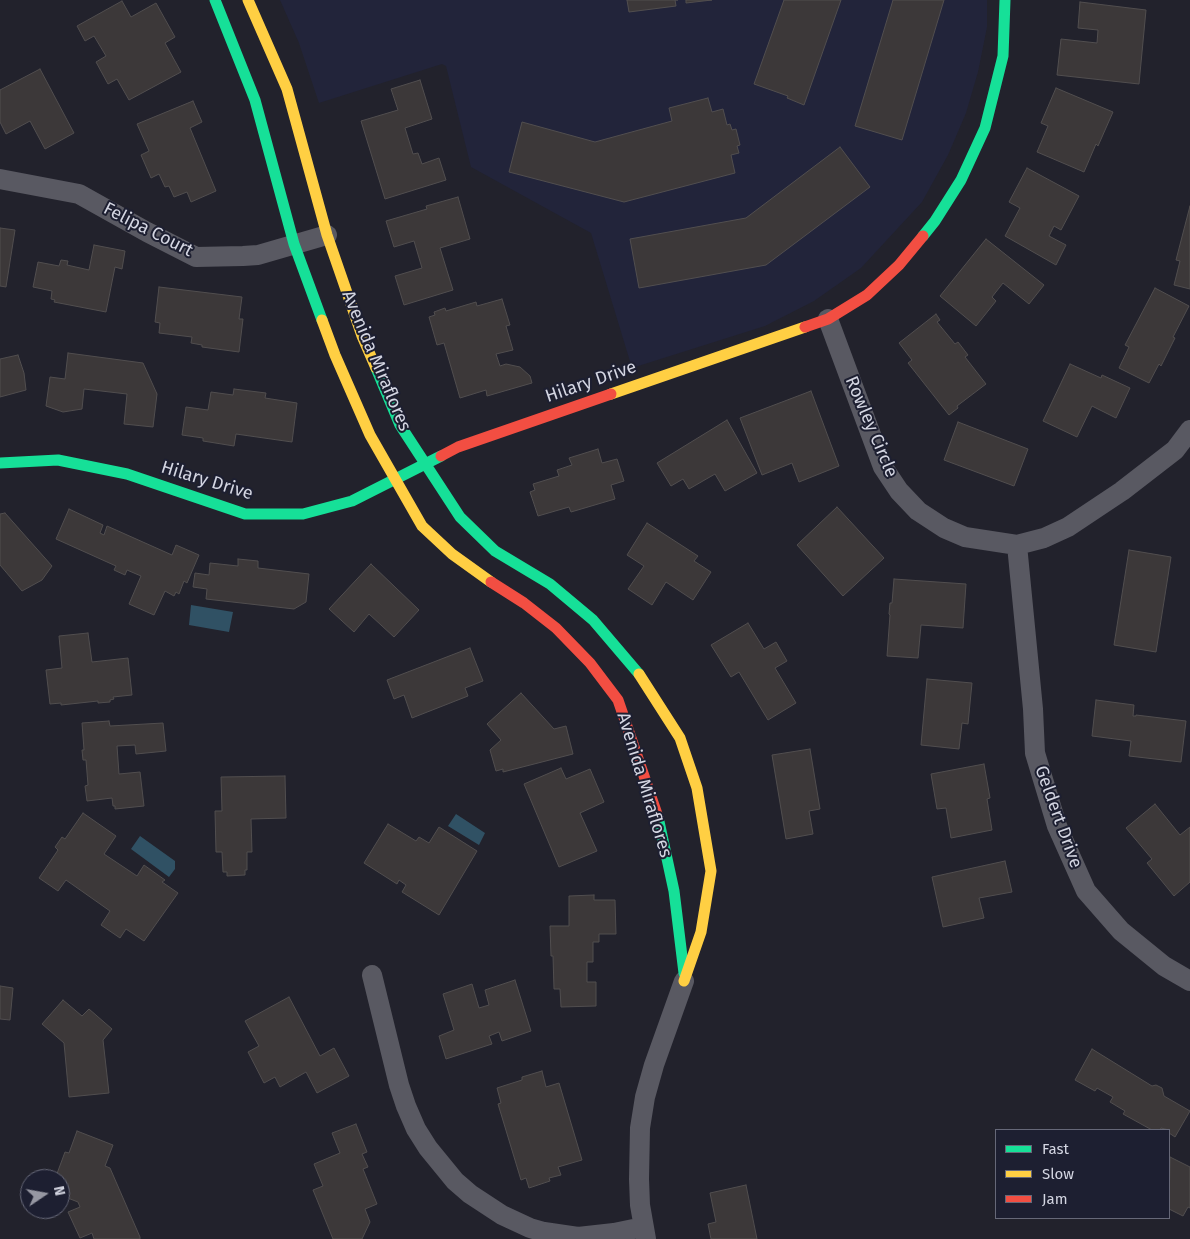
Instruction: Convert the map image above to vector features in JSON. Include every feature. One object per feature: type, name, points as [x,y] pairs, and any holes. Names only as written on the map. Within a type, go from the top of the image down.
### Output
[{"type":"street","name":"Avenida Miraflores","points":[[215,0],[255,100],[294,244],[335,354],[370,435],[422,526],[452,554],[524,603],[556,628],[590,663],[618,700],[660,822],[674,891],[684,980]]},
{"type":"street","name":"Avenida Miraflores","points":[[248,0],[287,89],[327,235],[366,344],[400,425],[460,517],[495,551],[550,584],[593,620],[640,675],[680,738],[697,788],[711,871],[701,932],[654,1064],[645,1097],[638,1157],[645,1233]]},
{"type":"street","name":"Hilary Drive","points":[[0,463],[58,460],[127,474],[245,514],[303,514],[352,501],[458,447],[828,319],[867,295],[899,265],[935,222],[961,180],[985,128],[1001,65],[1005,0]]},
{"type":"street","name":"Felipa Court","points":[[0,180],[79,194],[146,232],[196,256],[243,256],[258,254],[327,235]]},
{"type":"street","name":"Rowley Circle","points":[[828,319],[883,467],[899,491],[918,511],[944,528],[965,537],[1017,545],[1044,538],[1068,527],[1122,491],[1175,450],[1190,430]]},
{"type":"street","name":"Geldert Drive","points":[[1017,545],[1033,709],[1035,753],[1057,826],[1086,891],[1121,931],[1164,966],[1190,981]]},
{"type":"street","points":[[372,975],[406,1106],[416,1129],[428,1148],[455,1180],[470,1194],[502,1215],[544,1232],[578,1237],[614,1233],[645,1233]]},
{"type":"shaded area","points":[[280,0],[987,0],[987,27],[978,72],[966,113],[948,155],[922,202],[861,268],[814,301],[765,326],[632,368],[591,233],[471,167],[446,66],[442,64],[319,103],[299,43]]},
{"type":"shaded area","points":[[191,605],[233,612],[229,632],[189,625]]},
{"type":"shaded area","points":[[456,814],[485,833],[479,845],[448,826]]},
{"type":"shaded area","points":[[140,836],[175,861],[175,869],[169,877],[131,849]]},
{"type":"building","points":[[627,0],[675,0],[676,6],[629,12]]},
{"type":"building","points":[[686,0],[712,0],[686,3]]},
{"type":"building","points":[[784,0],[841,0],[804,105],[787,98],[788,96],[754,84]]},
{"type":"building","points":[[893,0],[944,0],[902,140],[855,126]]},
{"type":"building","points":[[122,1],[131,17],[156,3],[175,37],[165,43],[181,72],[129,100],[117,79],[108,84],[96,62],[106,56],[94,36],[85,41],[77,26]]},
{"type":"building","points":[[1080,2],[1146,10],[1139,84],[1057,75],[1061,39],[1097,43],[1098,30],[1078,28]]},
{"type":"building","points":[[40,69],[74,133],[45,149],[30,121],[6,134],[0,122],[0,90]]},
{"type":"building","points":[[420,80],[432,119],[405,128],[413,154],[418,153],[422,164],[439,158],[446,180],[385,199],[361,121],[398,110],[391,89]]},
{"type":"building","points":[[1056,88],[1113,112],[1084,172],[1037,152],[1048,126],[1041,123]]},
{"type":"building","points":[[708,98],[712,112],[723,109],[727,125],[730,124],[732,130],[736,129],[740,145],[737,146],[739,153],[731,155],[735,173],[624,202],[509,172],[522,122],[595,142],[672,121],[669,108]]},
{"type":"building","points":[[193,101],[202,122],[190,128],[216,191],[191,202],[187,192],[174,197],[169,186],[165,187],[159,174],[151,178],[141,155],[149,151],[137,124]]},
{"type":"building","points":[[840,147],[870,187],[766,265],[639,288],[630,239],[746,218]]},
{"type":"building","points":[[1027,168],[1079,196],[1061,230],[1054,226],[1049,236],[1066,245],[1056,265],[1005,236],[1020,208],[1009,202]]},
{"type":"building","points":[[458,197],[470,239],[440,248],[453,290],[404,305],[395,276],[422,268],[414,241],[394,247],[386,221],[427,209],[426,206]]},
{"type":"building","points":[[1190,206],[1190,289],[1174,285],[1180,261],[1176,260]]},
{"type":"building","points":[[0,228],[15,230],[6,287],[0,286]]},
{"type":"building","points":[[986,239],[1044,285],[1029,304],[1003,283],[992,297],[996,301],[976,326],[940,296]]},
{"type":"building","points":[[94,245],[125,251],[122,269],[115,267],[106,312],[54,302],[55,300],[51,299],[52,291],[33,287],[38,262],[59,266],[61,260],[68,261],[67,265],[89,270]]},
{"type":"building","points":[[159,287],[242,297],[239,319],[243,319],[239,352],[202,347],[202,345],[191,343],[192,337],[159,333],[160,323],[155,322]]},
{"type":"building","points":[[1155,288],[1189,306],[1161,366],[1159,364],[1149,383],[1119,368],[1129,347],[1125,345]]},
{"type":"building","points":[[502,299],[510,325],[506,326],[513,350],[496,354],[500,366],[506,364],[520,367],[530,376],[532,383],[487,396],[486,390],[460,398],[444,343],[437,345],[429,317],[435,315],[434,312],[445,308],[446,311],[476,302],[477,306]]},
{"type":"building","points":[[936,314],[940,320],[937,322],[955,344],[958,342],[968,355],[965,357],[986,384],[957,406],[958,408],[949,415],[908,363],[912,360],[899,343]]},
{"type":"building","points":[[68,353],[143,363],[157,394],[153,427],[124,424],[127,394],[84,389],[82,409],[63,412],[46,406],[50,377],[65,379]]},
{"type":"building","points":[[18,355],[24,373],[26,390],[0,397],[0,359]]},
{"type":"building","points":[[1070,364],[1101,378],[1102,375],[1130,388],[1116,418],[1092,406],[1077,437],[1043,421]]},
{"type":"building","points":[[234,389],[266,393],[265,398],[297,403],[292,442],[236,434],[234,446],[203,441],[203,438],[182,435],[186,407],[208,410],[211,392],[233,395]]},
{"type":"building","points":[[811,391],[839,466],[799,482],[792,463],[762,475],[740,418]]},
{"type":"building","points":[[727,420],[757,473],[725,491],[715,474],[689,489],[683,479],[671,486],[657,463]]},
{"type":"building","points":[[958,422],[1028,449],[1014,486],[944,460]]},
{"type":"building","points":[[598,449],[602,463],[617,459],[624,481],[611,485],[615,499],[571,512],[569,507],[538,516],[530,492],[535,490],[533,484],[559,476],[557,470],[572,465],[569,458]]},
{"type":"building","points":[[837,507],[884,558],[843,596],[797,545]]},
{"type":"building","points":[[69,509],[103,525],[100,533],[104,535],[107,526],[172,555],[176,545],[199,555],[187,583],[184,581],[179,594],[176,592],[174,596],[165,591],[154,615],[129,604],[141,576],[127,570],[125,575],[114,570],[116,566],[56,539]]},
{"type":"building","points":[[5,513],[52,566],[42,580],[22,591],[0,565],[0,514]]},
{"type":"building","points":[[647,523],[698,556],[694,561],[711,572],[693,600],[666,582],[652,605],[628,589],[644,566],[627,555]]},
{"type":"building","points":[[1129,550],[1171,557],[1156,652],[1114,645]]},
{"type":"building","points":[[238,559],[258,561],[258,568],[309,574],[306,602],[294,609],[206,599],[207,589],[193,587],[195,573],[209,575],[210,563],[238,566]]},
{"type":"building","points":[[371,564],[419,610],[394,637],[369,614],[354,632],[329,609]]},
{"type":"building","points":[[894,579],[966,584],[963,628],[921,625],[918,658],[887,656],[890,603],[892,603]]},
{"type":"building","points":[[748,623],[764,649],[776,642],[787,661],[775,668],[796,703],[768,720],[739,672],[731,677],[711,645]]},
{"type":"building","points":[[88,633],[92,662],[128,658],[132,695],[113,697],[114,699],[110,700],[110,702],[50,704],[46,670],[62,668],[59,636]]},
{"type":"building","points":[[470,648],[483,681],[465,688],[468,696],[412,718],[404,695],[394,699],[387,680]]},
{"type":"building","points":[[927,679],[972,683],[968,724],[962,723],[959,749],[921,745]]},
{"type":"building","points":[[521,693],[554,729],[566,726],[573,754],[503,772],[503,769],[496,771],[490,750],[501,740],[487,724]]},
{"type":"building","points":[[1096,700],[1134,705],[1133,716],[1186,721],[1181,762],[1129,756],[1131,741],[1092,736]]},
{"type":"building","points":[[109,721],[110,726],[163,723],[166,751],[136,754],[135,745],[117,746],[119,774],[140,772],[144,806],[115,809],[112,798],[87,801],[85,786],[88,785],[86,760],[83,760],[82,750],[84,750],[82,723]]},
{"type":"building","points":[[810,749],[820,809],[809,811],[813,834],[786,839],[772,755]]},
{"type":"building","points":[[984,764],[990,798],[987,799],[992,830],[951,838],[946,808],[937,809],[931,774]]},
{"type":"building","points":[[561,768],[566,779],[590,769],[604,802],[580,813],[597,851],[559,867],[524,784]]},
{"type":"building","points":[[285,776],[286,818],[251,819],[252,852],[247,852],[247,870],[245,870],[245,875],[227,876],[227,872],[223,872],[222,852],[216,852],[215,811],[222,811],[221,777]]},
{"type":"building","points":[[1155,804],[1180,835],[1190,827],[1190,882],[1174,896],[1147,863],[1152,859],[1126,828]]},
{"type":"building","points":[[83,813],[116,836],[104,854],[137,876],[144,865],[165,880],[162,882],[178,893],[144,941],[126,929],[120,938],[101,925],[110,911],[66,880],[58,891],[39,878],[58,850],[55,847],[62,837],[65,839]]},
{"type":"building","points":[[388,824],[416,841],[419,837],[429,843],[439,827],[477,851],[439,915],[402,892],[406,885],[399,880],[397,884],[364,863]]},
{"type":"building","points":[[1005,861],[1012,892],[979,898],[984,918],[943,927],[932,877]]},
{"type":"building","points":[[594,895],[594,900],[615,900],[616,934],[599,934],[599,942],[593,942],[593,962],[587,962],[587,982],[596,982],[596,1006],[561,1007],[560,989],[554,989],[550,926],[569,926],[569,896]]},
{"type":"building","points":[[515,980],[531,1031],[502,1041],[499,1032],[489,1036],[492,1044],[446,1059],[439,1036],[454,1030],[443,994],[472,984],[479,1008],[489,1005],[485,990]]},
{"type":"building","points":[[0,986],[13,988],[10,1020],[0,1019]]},
{"type":"building","points":[[289,997],[320,1056],[334,1048],[349,1076],[317,1093],[306,1072],[280,1087],[275,1077],[264,1083],[248,1052],[259,1046],[245,1021]]},
{"type":"building","points":[[63,1000],[82,1016],[89,1009],[112,1029],[103,1040],[109,1093],[69,1097],[64,1043],[42,1024]]},
{"type":"building","points":[[1092,1049],[1152,1086],[1156,1085],[1162,1088],[1164,1096],[1190,1111],[1175,1137],[1170,1134],[1170,1129],[1150,1129],[1123,1114],[1125,1111],[1110,1102],[1113,1097],[1097,1088],[1095,1091],[1075,1080]]},
{"type":"building","points":[[542,1071],[546,1087],[559,1083],[582,1160],[558,1167],[561,1175],[549,1178],[550,1181],[529,1188],[526,1178],[521,1180],[498,1104],[501,1103],[497,1088]]},
{"type":"building","points":[[356,1124],[367,1152],[362,1154],[368,1167],[363,1169],[377,1204],[365,1209],[370,1222],[362,1239],[333,1239],[313,1190],[323,1186],[314,1164],[340,1153],[332,1133]]},
{"type":"building","points":[[77,1131],[113,1145],[105,1166],[110,1168],[140,1239],[94,1239],[92,1233],[80,1238],[70,1216],[70,1211],[80,1207],[78,1202],[70,1199],[70,1169],[59,1169],[65,1152],[69,1153]]},
{"type":"building","points":[[1170,1157],[1190,1167],[1190,1208],[1188,1207],[1183,1216],[1170,1210]]},
{"type":"building","points":[[746,1185],[757,1239],[711,1239],[708,1224],[716,1222],[710,1193]]},
{"type":"traffic: fast","points":[[215,0],[255,100],[294,244],[322,320]]},
{"type":"traffic: fast","points":[[923,236],[935,221],[961,180],[985,128],[1003,56],[1005,0]]},
{"type":"traffic: fast","points":[[376,368],[400,425],[460,517],[495,551],[550,584],[593,620],[639,674]]},
{"type":"traffic: fast","points":[[0,463],[58,460],[127,474],[245,514],[303,514],[352,501],[441,456]]},
{"type":"traffic: fast","points":[[658,817],[674,891],[684,973]]},
{"type":"traffic: slow","points":[[248,0],[287,89],[327,235],[362,336],[376,368]]},
{"type":"traffic: slow","points":[[322,320],[370,435],[422,526],[452,554],[491,582]]},
{"type":"traffic: slow","points":[[611,394],[805,327]]},
{"type":"traffic: slow","points":[[639,674],[680,738],[697,788],[711,871],[701,932],[684,981]]},
{"type":"traffic: jam","points":[[805,327],[828,319],[867,295],[899,265],[923,236]]},
{"type":"traffic: jam","points":[[441,456],[458,447],[611,394]]},
{"type":"traffic: jam","points":[[491,582],[524,603],[556,628],[590,663],[618,700],[658,817]]}]
